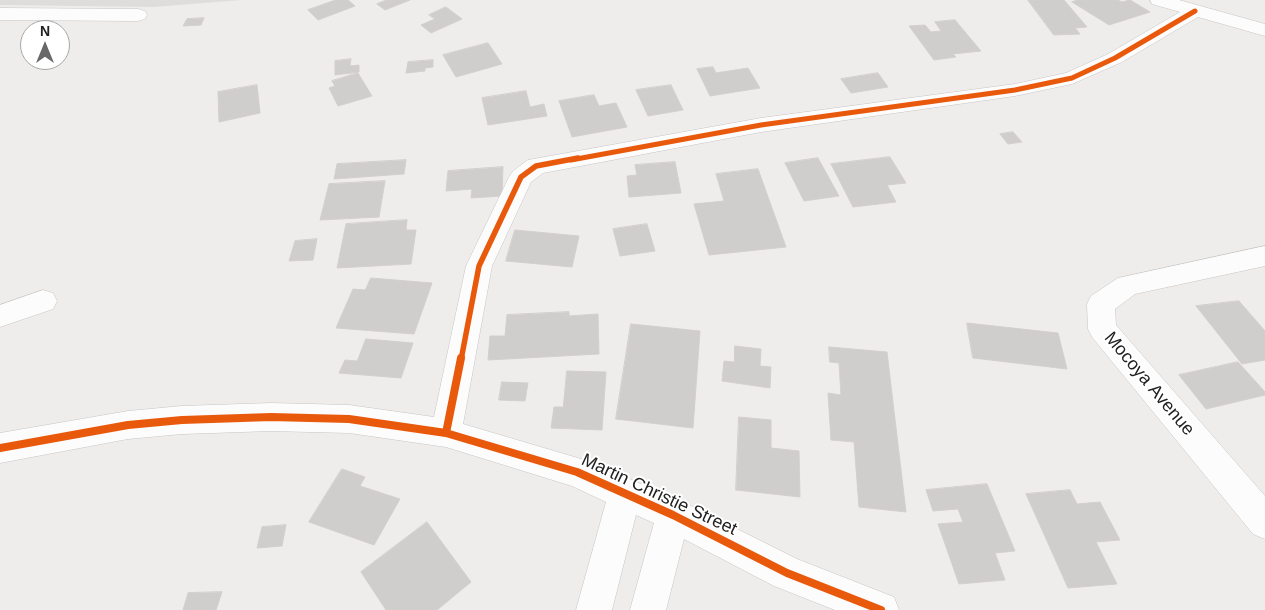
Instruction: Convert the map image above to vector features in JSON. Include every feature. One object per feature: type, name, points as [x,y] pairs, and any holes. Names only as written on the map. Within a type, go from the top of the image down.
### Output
[{"type":"street","points":[[1159,0],[1265,30]]},
{"type":"street","points":[[446,432],[479,266],[521,177],[536,166],[761,125],[1015,90],[1072,78],[1115,58],[1195,11]]},
{"type":"street","points":[[0,14],[138,15]]},
{"type":"street","name":"Mocoya Avenue","points":[[1265,256],[1128,285],[1101,304],[1102,329],[1265,522]]},
{"type":"street","points":[[0,316],[43,301]]},
{"type":"street","name":"Martin Christie Street","points":[[0,448],[128,425],[182,420],[271,417],[350,419],[446,432],[577,472],[673,515],[787,573],[881,610]]},
{"type":"street","points":[[594,610],[626,494]]},
{"type":"street","points":[[648,610],[673,515]]},
{"type":"shaded area","points":[[0,0],[241,0],[154,7],[0,5]]},
{"type":"building","points":[[336,0],[348,0],[355,6],[318,20],[308,10]]},
{"type":"building","points":[[387,0],[410,0],[385,10],[377,4]]},
{"type":"building","points":[[1028,0],[1064,0],[1087,27],[1075,28],[1080,34],[1054,35]]},
{"type":"building","points":[[1078,0],[1118,0],[1122,2],[1130,0],[1150,12],[1109,25],[1072,2]]},
{"type":"building","points":[[446,7],[462,19],[431,33],[421,25],[435,19],[429,15]]},
{"type":"building","points":[[204,18],[201,25],[183,26],[187,19]]},
{"type":"building","points":[[955,20],[981,51],[953,54],[956,57],[934,60],[909,26],[925,25],[931,32],[941,31],[935,22]]},
{"type":"building","points":[[488,43],[502,64],[456,77],[443,55]]},
{"type":"building","points":[[351,59],[350,66],[359,65],[359,72],[335,75],[335,61]]},
{"type":"building","points":[[433,60],[433,67],[425,68],[425,71],[406,73],[408,62]]},
{"type":"building","points":[[713,67],[716,73],[748,68],[760,88],[710,96],[697,69]]},
{"type":"building","points":[[358,73],[372,96],[338,106],[329,88],[335,86],[332,81]]},
{"type":"building","points":[[878,73],[888,87],[851,93],[841,79]]},
{"type":"building","points":[[257,85],[260,113],[219,122],[218,92]]},
{"type":"building","points":[[671,85],[683,110],[648,116],[636,90]]},
{"type":"building","points":[[526,91],[530,107],[544,104],[547,116],[488,125],[482,98]]},
{"type":"building","points":[[594,95],[599,106],[616,103],[627,127],[572,137],[559,101]]},
{"type":"building","points":[[1013,132],[1022,142],[1008,144],[1000,134]]},
{"type":"building","points":[[890,157],[906,183],[887,185],[896,202],[853,207],[831,164]]},
{"type":"building","points":[[818,158],[839,196],[804,201],[785,163]]},
{"type":"building","points":[[406,160],[404,174],[334,179],[337,164]]},
{"type":"building","points":[[675,162],[681,193],[629,197],[627,176],[637,175],[635,165]]},
{"type":"building","points":[[503,167],[502,196],[471,198],[472,189],[446,191],[448,171]]},
{"type":"building","points":[[758,169],[786,247],[709,255],[694,204],[724,201],[716,174]]},
{"type":"building","points":[[385,181],[379,217],[320,220],[329,184]]},
{"type":"building","points":[[407,220],[406,230],[416,230],[411,264],[337,268],[346,224]]},
{"type":"building","points":[[647,224],[655,251],[620,256],[613,229]]},
{"type":"building","points":[[515,230],[579,236],[572,267],[506,261]]},
{"type":"building","points":[[317,239],[313,260],[289,261],[295,241]]},
{"type":"building","points":[[371,278],[432,283],[414,334],[336,328],[353,289],[365,290]]},
{"type":"building","points":[[1239,301],[1265,331],[1265,360],[1242,364],[1196,306]]},
{"type":"building","points":[[569,312],[569,316],[598,314],[599,354],[488,360],[490,336],[505,336],[507,315]]},
{"type":"building","points":[[967,323],[1058,333],[1067,369],[973,358]]},
{"type":"building","points":[[631,324],[700,331],[693,428],[616,419]]},
{"type":"building","points":[[366,339],[413,343],[401,378],[339,373],[345,360],[357,361]]},
{"type":"building","points":[[735,346],[761,349],[760,366],[771,367],[770,388],[722,381],[724,361],[734,362]]},
{"type":"building","points":[[829,347],[887,352],[906,512],[859,507],[854,442],[831,440],[828,393],[841,395],[839,363],[830,362]]},
{"type":"building","points":[[1238,362],[1265,392],[1265,395],[1206,409],[1179,375]]},
{"type":"building","points":[[567,371],[606,372],[602,430],[551,428],[554,407],[563,407]]},
{"type":"building","points":[[502,382],[528,383],[525,401],[499,400]]},
{"type":"building","points":[[739,417],[771,420],[771,448],[799,451],[800,497],[736,490]]},
{"type":"building","points":[[342,469],[365,477],[360,486],[400,499],[374,545],[309,522]]},
{"type":"building","points":[[987,484],[1015,551],[995,553],[1005,580],[959,584],[938,524],[963,522],[958,509],[933,511],[926,490]]},
{"type":"building","points":[[1070,490],[1077,504],[1100,502],[1120,540],[1096,542],[1117,584],[1068,588],[1026,494]]},
{"type":"building","points":[[427,522],[471,582],[437,610],[386,610],[361,572]]},
{"type":"building","points":[[286,525],[282,546],[257,548],[262,527]]},
{"type":"building","points":[[222,592],[216,610],[183,610],[188,593]]},
{"type":"cycle path","points":[[446,433],[479,266],[521,177],[536,166],[761,125],[1015,90],[1072,78],[1115,58],[1195,11]]},
{"type":"cycle path","points":[[0,448],[128,425],[182,420],[271,417],[349,419],[446,433],[577,472],[673,515],[787,573],[881,610]]}]
